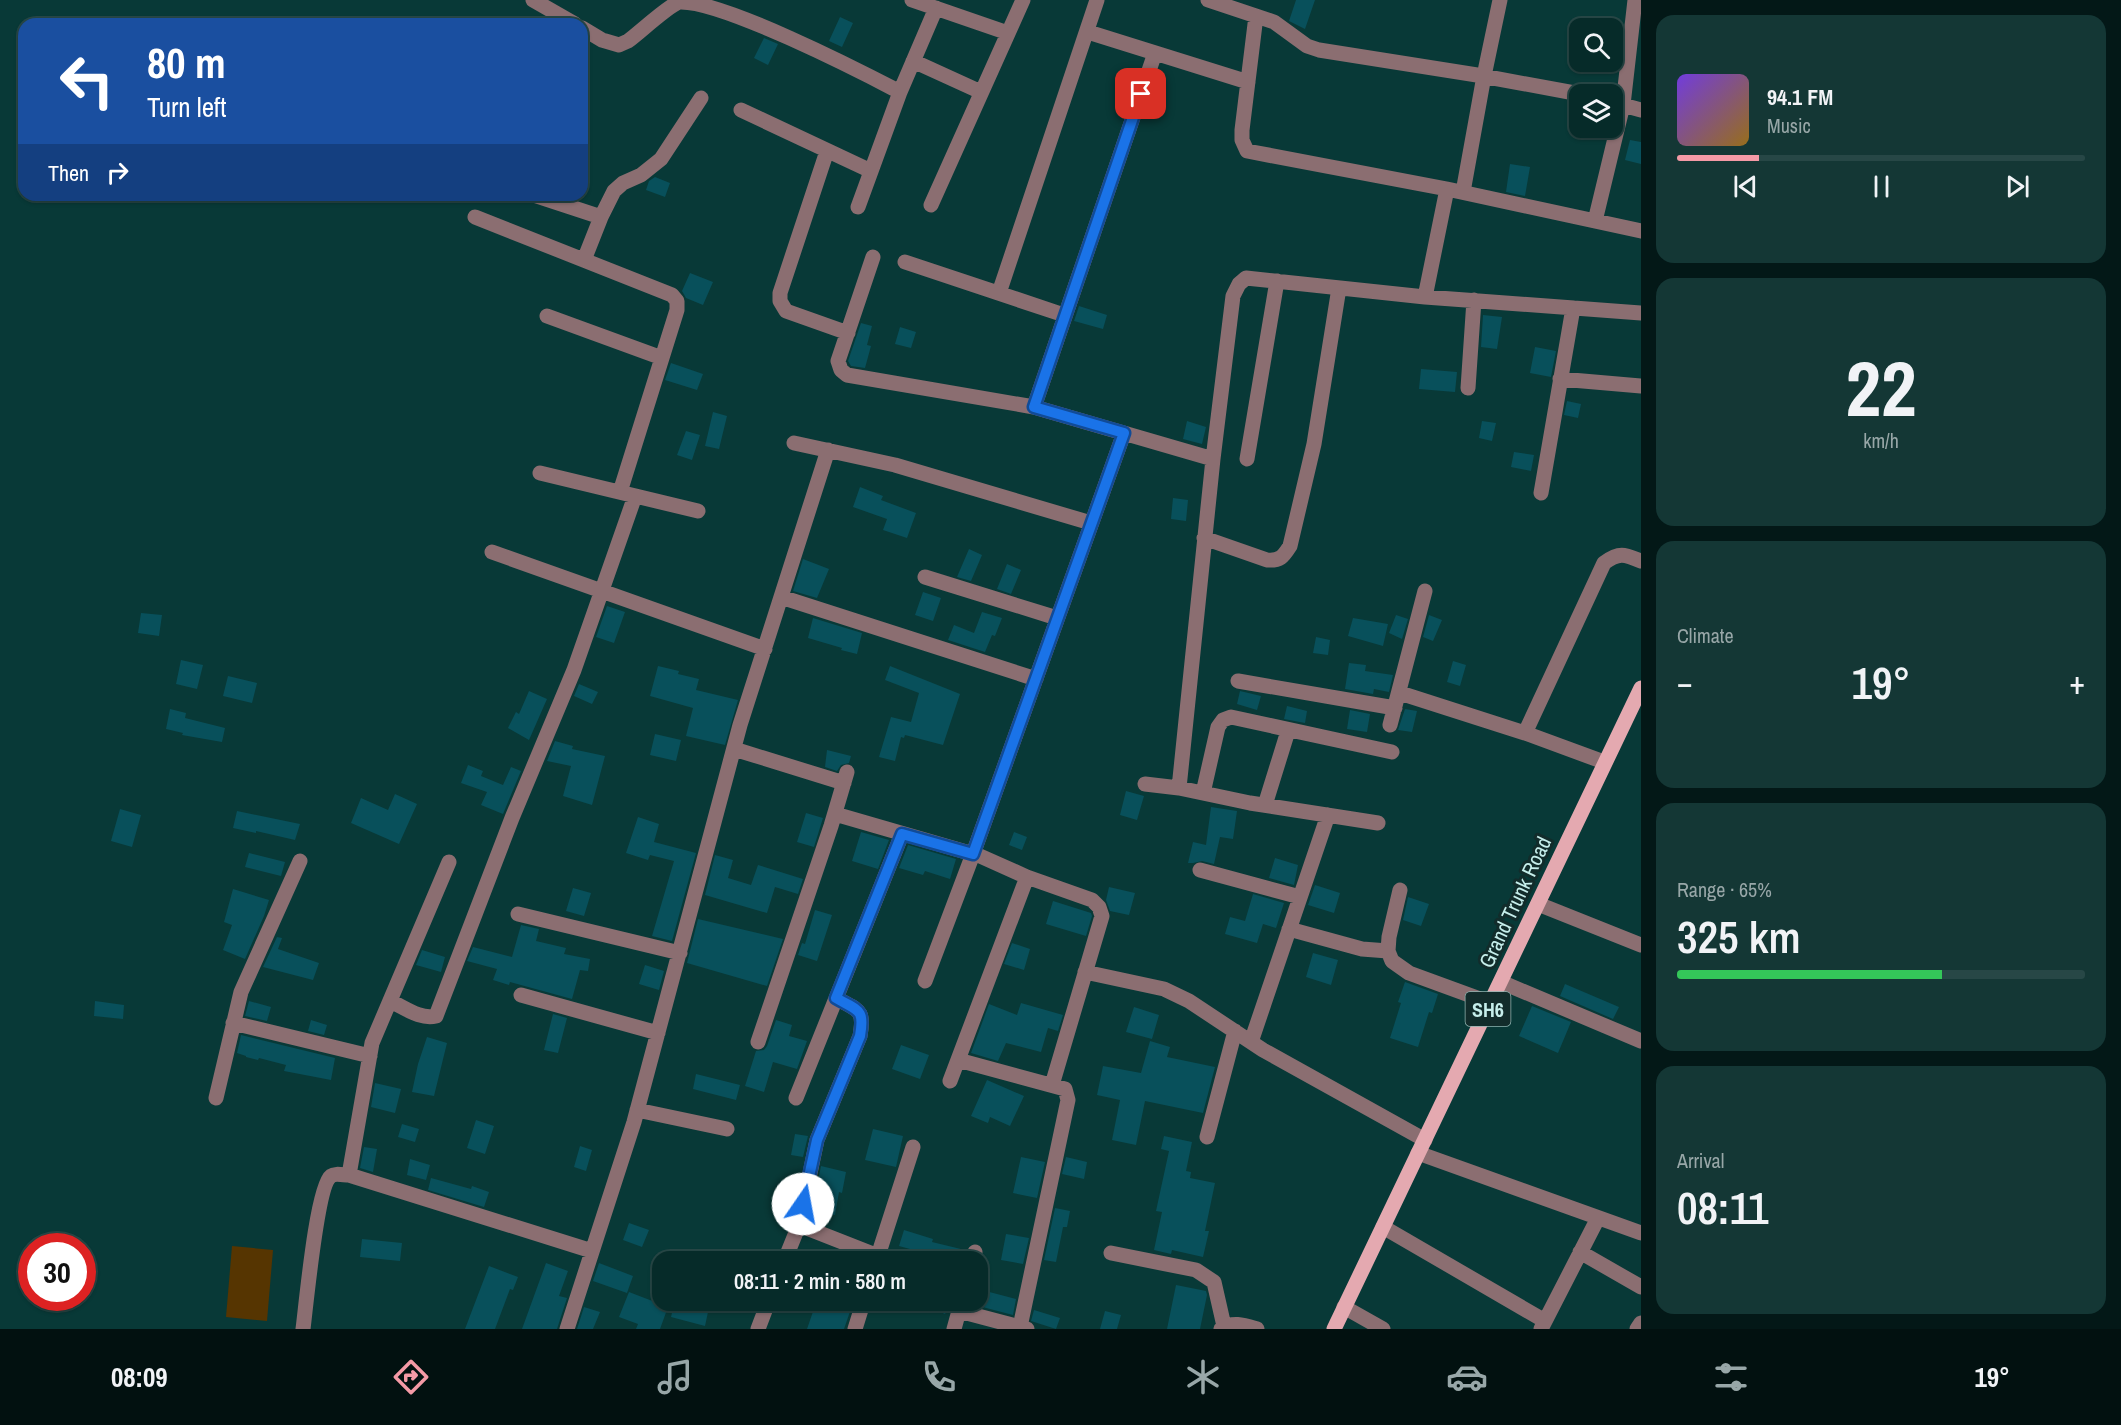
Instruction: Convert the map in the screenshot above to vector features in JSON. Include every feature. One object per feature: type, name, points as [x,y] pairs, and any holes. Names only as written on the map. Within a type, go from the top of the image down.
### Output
[{"type":"main road","name":"Grand Trunk Road","points":[[1334,1329],[1641,688]]},
{"type":"street","points":[[533,0],[564,18]]},
{"type":"street","points":[[588,32],[602,40],[619,45],[628,41],[676,1],[691,0],[720,6],[789,33],[900,92]]},
{"type":"street","points":[[912,0],[1008,33]]},
{"type":"street","points":[[932,205],[1023,0]]},
{"type":"street","points":[[999,293],[1097,0]]},
{"type":"street","points":[[1208,0],[1274,22],[1307,46],[1319,50],[1569,92]]},
{"type":"street","points":[[1463,192],[1500,0]]},
{"type":"street","points":[[1621,84],[1635,0]]},
{"type":"street","points":[[858,207],[900,92],[936,8]]},
{"type":"street","points":[[1256,16],[1242,130],[1242,140],[1247,151],[1463,192],[1641,231]]},
{"type":"street","points":[[1088,32],[1248,82]]},
{"type":"street","points":[[1034,407],[1155,53]]},
{"type":"street","points":[[913,61],[981,92]]},
{"type":"street","points":[[584,260],[614,191],[623,183],[641,175],[661,159],[701,98]]},
{"type":"street","points":[[1623,105],[1641,110]]},
{"type":"street","points":[[741,110],[871,171]]},
{"type":"street","points":[[1595,221],[1611,138]]},
{"type":"street","points":[[827,151],[780,293],[780,301],[786,311],[848,333]]},
{"type":"street","points":[[1425,297],[1447,189]]},
{"type":"street","points":[[552,201],[601,217]]},
{"type":"street","points":[[390,1001],[419,1015],[429,1018],[436,1016],[512,818],[574,670],[601,590],[662,358],[677,310],[677,301],[672,295],[475,217]]},
{"type":"street","points":[[873,257],[838,361],[841,370],[847,375],[1034,407],[1213,459]]},
{"type":"street","points":[[905,262],[1065,315]]},
{"type":"street","points":[[1179,788],[1213,459],[1233,296],[1239,284],[1246,278],[1425,297],[1641,313]]},
{"type":"street","points":[[1246,459],[1277,281]]},
{"type":"street","points":[[1204,538],[1267,560],[1277,561],[1283,557],[1290,546],[1314,444],[1339,288]]},
{"type":"street","points":[[1468,388],[1474,300]]},
{"type":"street","points":[[1540,493],[1573,308]]},
{"type":"street","points":[[547,316],[662,358]]},
{"type":"street","points":[[1560,379],[1640,383]]},
{"type":"street","points":[[925,981],[1124,433]]},
{"type":"street","points":[[795,442],[896,465],[1091,524]]},
{"type":"street","points":[[567,1329],[637,1110],[734,749],[828,450]]},
{"type":"street","points":[[540,473],[698,511]]},
{"type":"street","points":[[492,552],[765,649]]},
{"type":"street","points":[[1525,733],[1604,563],[1615,555],[1627,555],[1641,561]]},
{"type":"street","points":[[925,577],[1057,618]]},
{"type":"street","points":[[1390,725],[1425,591]]},
{"type":"street","points":[[781,597],[1036,679]]},
{"type":"street","points":[[1238,681],[1397,700],[1525,733],[1604,762]]},
{"type":"street","points":[[1203,793],[1218,727],[1223,720],[1231,717],[1392,752]]},
{"type":"street","points":[[1265,805],[1288,731]]},
{"type":"street","points":[[734,749],[846,778],[758,1042]]},
{"type":"street","points":[[1145,784],[1378,823]]},
{"type":"street","points":[[835,814],[973,854],[1027,878],[1092,900],[1099,907],[1102,916],[1052,1085]]},
{"type":"street","points":[[1251,1042],[1328,815]]},
{"type":"street","points":[[796,1098],[902,834]]},
{"type":"street","points":[[216,1098],[241,992],[300,861]]},
{"type":"street","points":[[349,1175],[372,1043],[448,862]]},
{"type":"street","points":[[1200,870],[1300,897]]},
{"type":"street","points":[[950,1081],[1027,878]]},
{"type":"street","points":[[1400,890],[1389,937],[1388,951],[1392,961],[1409,974],[1491,1003]]},
{"type":"street","points":[[1538,904],[1641,945]]},
{"type":"street","points":[[518,914],[680,953]]},
{"type":"street","points":[[1289,928],[1362,949],[1388,951]]},
{"type":"street","points":[[1085,972],[1164,989],[1189,1001],[1251,1042],[1422,1147],[1641,1233]]},
{"type":"street","points":[[1501,982],[1641,1041]]},
{"type":"street","points":[[521,995],[658,1033]]},
{"type":"street","points":[[788,1251],[799,1225],[817,1140],[860,1036],[863,1020],[859,1011],[836,998]]},
{"type":"street","points":[[233,1023],[370,1056]]},
{"type":"street","points":[[1207,1137],[1235,1031]]},
{"type":"street","points":[[958,1060],[1065,1089],[1068,1100],[1024,1328],[975,1311]]},
{"type":"street","points":[[637,1110],[727,1129]]},
{"type":"street","points":[[880,1251],[913,1147]]},
{"type":"street","points":[[303,1329],[320,1201],[328,1178],[333,1174],[349,1175],[592,1251]]},
{"type":"street","points":[[1383,1227],[1543,1325],[1598,1218]]},
{"type":"street","points":[[799,1225],[859,1251]]},
{"type":"street","points":[[1580,1252],[1641,1287]]},
{"type":"street","points":[[1112,1253],[1196,1270],[1207,1275],[1214,1282],[1222,1328],[1238,1324],[1257,1329]]},
{"type":"street","points":[[1344,1307],[1383,1329]]},
{"type":"street","points":[[758,1329],[765,1311]]},
{"type":"street","points":[[855,1329],[861,1311]]},
{"type":"street","points":[[954,1329],[959,1311]]},
{"type":"street","points":[[1637,1329],[1641,1323]]},
{"type":"shaded area","points":[[232,1246],[273,1250],[267,1321],[226,1317]]},
{"type":"building","points":[[1296,0],[1315,0],[1305,29],[1289,21]]},
{"type":"building","points":[[840,17],[853,23],[842,47],[829,41]]},
{"type":"building","points":[[764,38],[778,44],[768,65],[754,58]]},
{"type":"building","points":[[1630,140],[1641,142],[1641,164],[1625,160]]},
{"type":"building","points":[[1510,164],[1530,167],[1525,196],[1506,192]]},
{"type":"building","points":[[655,177],[670,183],[665,197],[646,190],[649,181]]},
{"type":"building","points":[[690,273],[713,282],[703,305],[686,298],[682,291]]},
{"type":"building","points":[[1079,306],[1107,315],[1103,329],[1074,321]]},
{"type":"building","points":[[1483,315],[1502,317],[1497,349],[1481,347]]},
{"type":"building","points":[[861,323],[872,326],[867,345],[871,346],[865,368],[851,366],[848,361]]},
{"type":"building","points":[[900,327],[916,332],[911,348],[895,344]]},
{"type":"building","points":[[1535,347],[1556,351],[1551,377],[1530,373]]},
{"type":"building","points":[[671,363],[703,374],[697,390],[665,380]]},
{"type":"building","points":[[1421,369],[1457,372],[1455,392],[1419,389]]},
{"type":"building","points":[[1567,401],[1581,404],[1578,418],[1564,415]]},
{"type":"building","points":[[713,412],[727,416],[719,449],[705,446]]},
{"type":"building","points":[[1187,421],[1206,427],[1202,444],[1183,439]]},
{"type":"building","points":[[1482,421],[1496,423],[1492,441],[1479,438]]},
{"type":"building","points":[[686,431],[700,435],[692,460],[677,455]]},
{"type":"building","points":[[1514,452],[1534,455],[1531,471],[1511,467]]},
{"type":"building","points":[[860,487],[883,496],[881,500],[916,513],[907,538],[883,530],[887,519],[853,507]]},
{"type":"building","points":[[1173,498],[1188,500],[1186,521],[1171,519]]},
{"type":"building","points":[[969,549],[982,555],[971,581],[957,577]]},
{"type":"building","points":[[803,559],[829,569],[817,598],[793,591]]},
{"type":"building","points":[[1007,564],[1021,570],[1011,594],[997,589]]},
{"type":"building","points":[[923,592],[941,598],[933,621],[915,615]]},
{"type":"building","points":[[607,606],[625,612],[614,643],[596,637]]},
{"type":"building","points":[[982,612],[1002,618],[985,652],[948,640],[954,625],[974,633]]},
{"type":"building","points":[[141,613],[162,615],[159,636],[138,633]]},
{"type":"building","points":[[1396,615],[1408,619],[1402,639],[1389,633]]},
{"type":"building","points":[[1429,615],[1442,620],[1433,641],[1423,637]]},
{"type":"building","points":[[813,618],[862,633],[857,654],[808,638]]},
{"type":"building","points":[[1353,618],[1388,624],[1383,646],[1348,636]]},
{"type":"building","points":[[1316,637],[1330,640],[1328,655],[1313,653]]},
{"type":"building","points":[[181,660],[203,665],[197,689],[176,684]]},
{"type":"building","points":[[1453,661],[1466,665],[1460,686],[1447,682]]},
{"type":"building","points":[[1349,663],[1366,665],[1365,671],[1393,675],[1389,692],[1374,689],[1373,694],[1345,689]]},
{"type":"building","points":[[658,666],[699,679],[696,690],[738,700],[725,745],[686,736],[693,708],[650,696]]},
{"type":"building","points":[[890,666],[960,694],[943,745],[905,735],[904,738],[901,737],[895,761],[879,757],[891,717],[911,722],[919,693],[885,680]]},
{"type":"building","points":[[228,676],[257,683],[252,703],[223,696]]},
{"type":"building","points":[[579,684],[598,692],[592,704],[574,696]]},
{"type":"building","points":[[529,691],[547,699],[529,740],[508,728],[516,712],[519,714]]},
{"type":"building","points":[[1240,691],[1261,696],[1257,710],[1237,704]]},
{"type":"building","points":[[1287,706],[1307,711],[1305,723],[1284,719]]},
{"type":"building","points":[[170,709],[186,713],[185,718],[225,728],[222,742],[182,735],[183,733],[166,729]]},
{"type":"building","points":[[1405,709],[1417,711],[1412,732],[1398,730]]},
{"type":"building","points":[[1350,710],[1370,714],[1367,732],[1347,729]]},
{"type":"building","points":[[655,734],[681,740],[676,761],[650,755]]},
{"type":"building","points":[[555,741],[573,746],[572,749],[605,756],[592,805],[563,796],[571,766],[547,761]]},
{"type":"building","points":[[827,750],[851,756],[849,763],[841,765],[837,771],[825,767]]},
{"type":"building","points":[[468,765],[483,771],[481,776],[503,785],[511,767],[521,771],[503,814],[481,805],[487,792],[461,783]]},
{"type":"building","points":[[1126,791],[1144,796],[1137,820],[1120,815]]},
{"type":"building","points":[[395,794],[417,804],[399,844],[351,823],[361,798],[388,810]]},
{"type":"building","points":[[1211,807],[1237,811],[1233,839],[1220,837],[1214,864],[1202,861],[1188,863],[1193,842],[1206,845]]},
{"type":"building","points":[[120,809],[141,815],[132,847],[111,841]]},
{"type":"building","points":[[237,811],[300,824],[295,840],[233,828]]},
{"type":"building","points":[[806,813],[823,818],[814,847],[797,842]]},
{"type":"building","points":[[638,817],[659,824],[654,842],[696,853],[672,941],[652,936],[674,861],[650,855],[648,860],[626,853]]},
{"type":"building","points":[[861,832],[889,840],[878,869],[852,861]]},
{"type":"building","points":[[1014,832],[1027,837],[1022,850],[1009,845]]},
{"type":"building","points":[[908,845],[956,859],[950,879],[925,871],[923,875],[899,868]]},
{"type":"building","points":[[249,853],[285,862],[281,876],[245,867]]},
{"type":"building","points":[[715,855],[733,860],[728,878],[751,885],[758,865],[803,879],[798,894],[775,887],[767,913],[705,895]]},
{"type":"building","points":[[1275,858],[1298,865],[1294,885],[1269,878]]},
{"type":"building","points":[[1315,885],[1340,893],[1334,913],[1308,905]]},
{"type":"building","points":[[1109,887],[1135,893],[1129,915],[1110,911],[1106,900]]},
{"type":"building","points":[[573,888],[591,893],[584,916],[566,911]]},
{"type":"building","points":[[233,889],[269,900],[245,959],[223,950],[232,925],[224,922]]},
{"type":"building","points":[[1253,894],[1284,903],[1276,928],[1263,924],[1257,943],[1225,934],[1230,917],[1245,921]]},
{"type":"building","points":[[1408,897],[1429,904],[1421,926],[1403,920]]},
{"type":"building","points":[[1053,901],[1091,913],[1086,936],[1046,924]]},
{"type":"building","points":[[815,910],[832,915],[817,961],[798,955],[802,943],[805,944]]},
{"type":"building","points":[[698,919],[783,939],[767,986],[687,963]]},
{"type":"building","points":[[521,925],[539,929],[536,941],[566,948],[564,954],[590,959],[588,971],[580,970],[572,999],[510,982],[509,985],[493,980],[497,969],[467,961],[473,947],[512,957]]},
{"type":"building","points":[[277,937],[282,938],[278,949],[319,963],[313,980],[263,967]]},
{"type":"building","points":[[1012,943],[1030,949],[1024,970],[1004,964]]},
{"type":"building","points":[[422,950],[445,957],[441,972],[416,965]]},
{"type":"building","points":[[1313,953],[1338,960],[1331,985],[1306,977]]},
{"type":"building","points":[[645,965],[664,971],[659,990],[639,984]]},
{"type":"building","points":[[1405,982],[1438,994],[1432,1013],[1429,1012],[1418,1047],[1390,1038]]},
{"type":"building","points":[[1565,984],[1619,1007],[1613,1019],[1560,996]]},
{"type":"building","points":[[95,1001],[124,1005],[123,1019],[94,1016]]},
{"type":"building","points":[[249,1001],[271,1007],[267,1021],[245,1016]]},
{"type":"building","points":[[1021,1003],[1063,1015],[1058,1031],[1048,1028],[1041,1052],[1006,1043],[998,1061],[971,1053],[989,1004],[1017,1015]]},
{"type":"building","points":[[1532,1006],[1571,1022],[1558,1053],[1519,1036]]},
{"type":"building","points":[[1134,1007],[1159,1015],[1152,1039],[1126,1032]]},
{"type":"building","points":[[553,1014],[567,1018],[558,1053],[544,1050]]},
{"type":"building","points":[[311,1020],[327,1025],[324,1035],[308,1031]]},
{"type":"building","points":[[776,1020],[792,1025],[789,1036],[807,1041],[797,1069],[773,1062],[764,1092],[745,1086],[756,1051],[764,1050],[767,1046]]},
{"type":"building","points":[[241,1035],[335,1058],[331,1080],[284,1071],[286,1065],[259,1058],[258,1060],[237,1053]]},
{"type":"building","points":[[427,1037],[447,1043],[434,1096],[412,1092]]},
{"type":"building","points":[[1150,1041],[1170,1047],[1167,1057],[1215,1067],[1203,1113],[1145,1101],[1136,1145],[1112,1140],[1120,1100],[1097,1095],[1103,1066],[1141,1073]]},
{"type":"building","points":[[901,1045],[929,1055],[920,1079],[892,1069]]},
{"type":"building","points":[[696,1074],[740,1085],[736,1100],[693,1089]]},
{"type":"building","points":[[987,1080],[1024,1096],[1010,1126],[990,1117],[988,1123],[971,1116]]},
{"type":"building","points":[[375,1083],[401,1089],[395,1113],[371,1107]]},
{"type":"building","points":[[476,1120],[494,1126],[485,1154],[467,1148]]},
{"type":"building","points":[[402,1124],[419,1129],[415,1142],[398,1137]]},
{"type":"building","points":[[873,1129],[903,1136],[896,1167],[865,1160]]},
{"type":"building","points":[[795,1134],[808,1136],[803,1157],[791,1155]]},
{"type":"building","points":[[1164,1136],[1192,1142],[1186,1171],[1191,1172],[1190,1178],[1215,1183],[1205,1231],[1209,1231],[1203,1257],[1172,1250],[1171,1254],[1154,1250],[1162,1212],[1156,1211],[1169,1151],[1161,1149]]},
{"type":"building","points":[[580,1146],[592,1150],[586,1171],[574,1167]]},
{"type":"building","points":[[364,1147],[377,1149],[373,1172],[360,1168]]},
{"type":"building","points":[[1021,1157],[1045,1162],[1037,1198],[1013,1193]]},
{"type":"building","points":[[1066,1157],[1087,1162],[1084,1179],[1062,1174]]},
{"type":"building","points":[[410,1159],[430,1165],[426,1180],[407,1175]]},
{"type":"building","points":[[821,1166],[846,1172],[842,1193],[839,1192],[835,1215],[812,1211]]},
{"type":"building","points":[[431,1178],[471,1189],[472,1186],[489,1192],[484,1207],[428,1190]]},
{"type":"building","points":[[1055,1208],[1070,1211],[1067,1227],[1063,1227],[1056,1262],[1044,1260]]},
{"type":"building","points":[[629,1223],[649,1230],[642,1247],[623,1240]]},
{"type":"building","points":[[904,1230],[933,1239],[932,1242],[965,1250],[917,1251],[899,1246]]},
{"type":"building","points":[[1006,1234],[1029,1238],[1023,1264],[1001,1260]]},
{"type":"building","points":[[362,1239],[402,1243],[400,1261],[360,1257]]},
{"type":"building","points":[[546,1263],[568,1271],[559,1296],[567,1298],[557,1329],[522,1329]]},
{"type":"building","points":[[599,1263],[633,1276],[627,1293],[593,1281]]},
{"type":"building","points":[[489,1266],[518,1277],[513,1290],[510,1289],[495,1329],[465,1329]]},
{"type":"building","points":[[1176,1285],[1206,1291],[1200,1329],[1167,1329]]},
{"type":"building","points":[[629,1292],[652,1301],[652,1311],[667,1311],[660,1329],[636,1329],[638,1324],[619,1317]]},
{"type":"building","points":[[988,1292],[1016,1299],[1013,1315],[988,1308]]},
{"type":"building","points":[[584,1307],[600,1312],[593,1329],[577,1329]]},
{"type":"building","points":[[1034,1310],[1060,1318],[1056,1329],[1031,1321]]},
{"type":"building","points":[[672,1311],[708,1312],[705,1326],[671,1317]]},
{"type":"building","points":[[813,1311],[850,1311],[844,1329],[807,1329]]},
{"type":"building","points":[[1105,1311],[1121,1315],[1117,1329],[1100,1329]]},
{"type":"route","points":[[803,1204],[817,1140],[860,1036],[863,1020],[859,1011],[836,998],[902,834],[973,854],[1124,433],[1034,407],[1141,94]]}]
